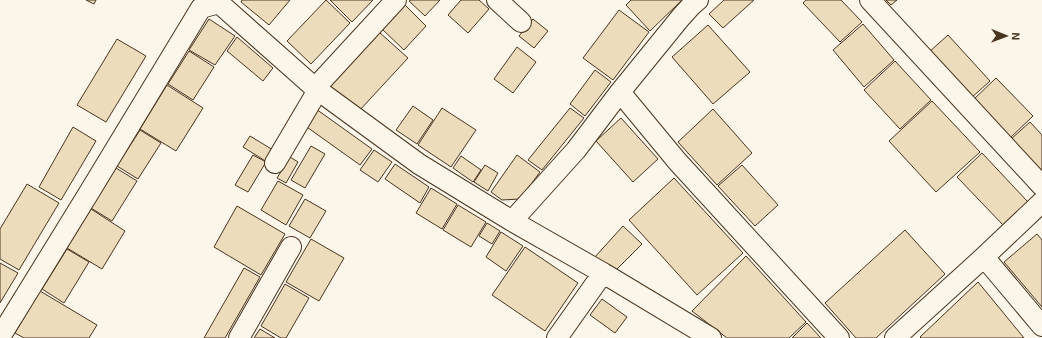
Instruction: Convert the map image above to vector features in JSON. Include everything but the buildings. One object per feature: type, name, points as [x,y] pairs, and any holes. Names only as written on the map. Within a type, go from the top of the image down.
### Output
[{"type":"street","points":[[275,163],[316,89],[396,0]]},
{"type":"street","points":[[497,0],[521,22]]},
{"type":"street","points":[[512,222],[576,150],[620,92],[681,17],[698,0]]},
{"type":"street","points":[[870,0],[1042,186]]},
{"type":"street","points":[[0,336],[201,8],[217,1],[316,89],[419,164],[512,222],[711,338]]},
{"type":"street","points":[[620,92],[677,161],[839,338]]},
{"type":"street","points":[[895,338],[1042,202]]},
{"type":"street","points":[[239,338],[291,247]]},
{"type":"street","points":[[984,257],[1042,326]]},
{"type":"street","points":[[557,338],[603,274]]}]
